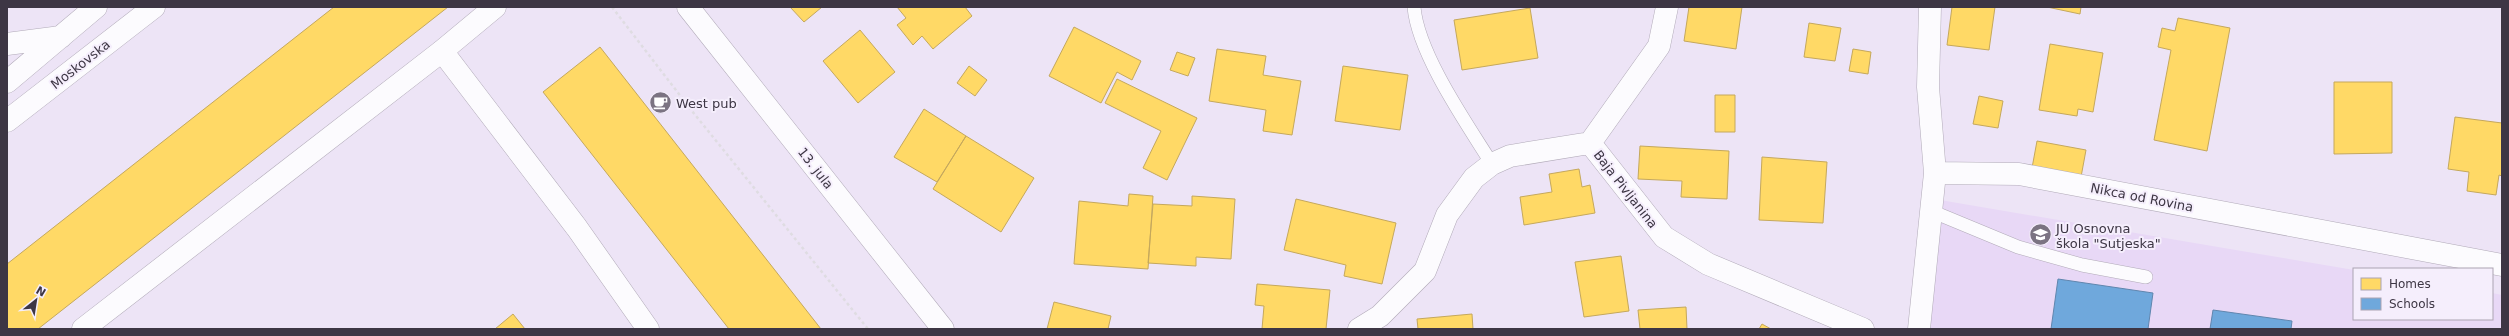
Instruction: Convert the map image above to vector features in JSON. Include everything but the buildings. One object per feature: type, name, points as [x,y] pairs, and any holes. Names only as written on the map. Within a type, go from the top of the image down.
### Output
[{"type":"street","points":[[7,82],[96,7]]},
{"type":"street","name":"Moskovska","points":[[7,121],[154,7]]},
{"type":"street","points":[[83,329],[442,51],[495,7]]},
{"type":"street","name":"13. jula","points":[[688,7],[943,329]]},
{"type":"street","points":[[1590,143],[1659,46],[1667,7]]},
{"type":"street","points":[[1919,329],[1935,173],[1928,87],[1930,7]]},
{"type":"street","points":[[7,44],[61,37]]},
{"type":"street","points":[[442,51],[577,228],[648,329]]},
{"type":"street","name":"Baja Pivljanina","points":[[1359,329],[1380,316],[1424,271],[1447,215],[1474,178],[1492,164],[1510,156],[1590,143],[1664,237],[1686,252],[1863,329]]},
{"type":"street","name":"Nikca od Rovina","points":[[1935,173],[2019,174],[2502,265]]},
{"type":"lane","points":[[1414,7],[1431,60],[1461,114],[1492,164]]},
{"type":"lane","points":[[1931,211],[2018,247],[2082,265],[2146,277]]},
{"type":"path","points":[[612,7],[697,117],[868,329]]},
{"type":"shaded area","name":"JU Osnovna škola \"Sutjeska\"","points":[[1940,200],[2353,270],[2353,320],[2493,320],[2493,293],[2502,295],[2502,329],[1924,329]]},
{"type":"place","name":"West pub","points":[[661,103]]},
{"type":"place","name":"JU Osnovna škola \"Sutjeska\"","points":[[2041,235]]}]
